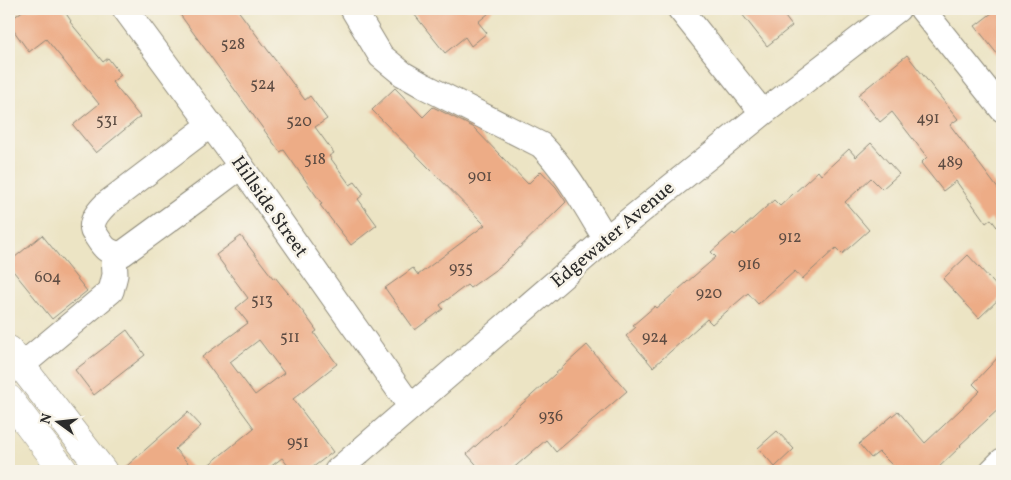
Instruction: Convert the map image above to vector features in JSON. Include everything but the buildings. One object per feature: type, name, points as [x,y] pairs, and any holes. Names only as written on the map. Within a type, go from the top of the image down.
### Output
[{"type":"main road","points":[[15,358],[103,471]]},
{"type":"main road","points":[[9,398],[64,471]]},
{"type":"street","name":"Hillside Street","points":[[125,9],[201,132],[411,407]]},
{"type":"street","points":[[353,9],[381,56],[403,74],[540,145],[549,153],[606,239]]},
{"type":"street","points":[[680,9],[763,112]]},
{"type":"street","name":"Edgewater Avenue","points":[[337,471],[606,239],[763,112],[898,9]]},
{"type":"street","points":[[922,9],[1002,109]]},
{"type":"street","points":[[115,259],[92,228],[99,211],[201,132]]},
{"type":"street","points":[[15,358],[106,297],[111,291],[115,259],[232,173]]},
{"type":"street","points":[[992,471],[1002,462]]}]
